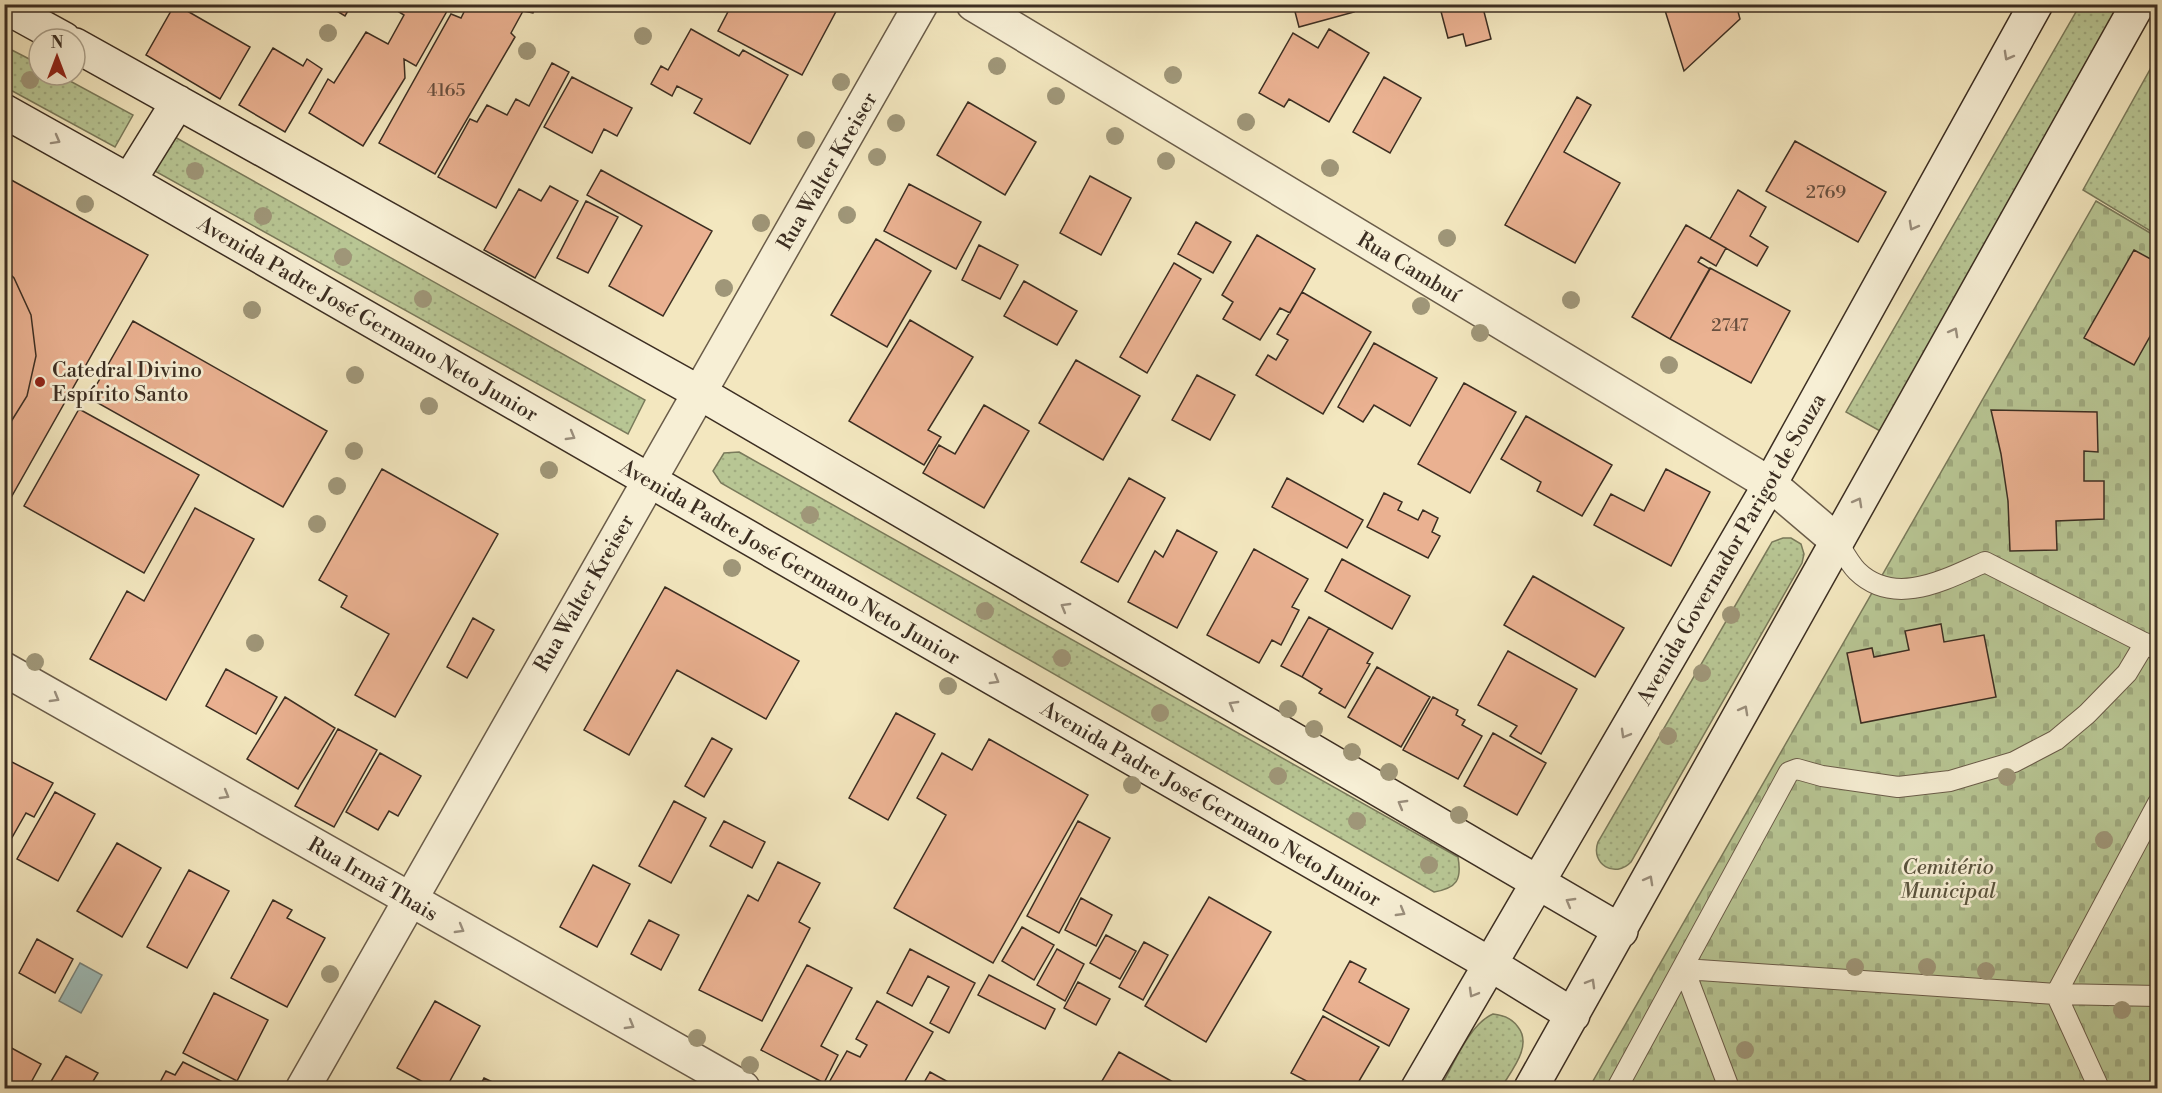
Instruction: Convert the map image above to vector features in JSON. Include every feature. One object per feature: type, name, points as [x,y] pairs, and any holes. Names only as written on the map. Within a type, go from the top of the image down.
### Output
[{"type":"street","name":"Rua Walter Kreiser","points":[[303,1089],[921,4]]},
{"type":"street","name":"Rua Cambuí","points":[[973,4],[1770,484],[1837,541]]},
{"type":"street","name":"Avenida Governador Parigot de Souza","points":[[1418,1089],[1770,484],[2036,4]]},
{"type":"street","points":[[1532,1089],[2138,4]]},
{"type":"street","points":[[4,6],[42,27]]},
{"type":"street","points":[[87,52],[700,393],[1621,932]]},
{"type":"street","points":[[129,181],[178,102]]},
{"type":"street","name":"Avenida Padre José Germano Neto Junior","points":[[4,111],[1490,964],[1573,1015]]},
{"type":"street","name":"Rua Irmã Thais","points":[[4,669],[742,1089]]},
{"type":"lane","points":[[1617,1089],[1789,772],[1797,769],[1822,776],[1898,787],[1950,781],[2014,762],[2056,740],[2087,714],[2151,647],[1985,561],[1931,585],[1901,590],[1873,584],[1855,570],[1837,541]]},
{"type":"lane","points":[[2056,994],[2157,803]]},
{"type":"lane","points":[[1684,969],[2056,994],[2157,996]]},
{"type":"lane","points":[[1684,969],[1729,1089]]},
{"type":"lane","points":[[2056,994],[2099,1089]]},
{"type":"green space","points":[[2080,5],[2125,5],[1880,431],[1846,412]]},
{"type":"green space","points":[[4,46],[27,58],[27,87],[81,87],[133,115],[115,147],[5,87]]},
{"type":"green space","points":[[2157,57],[2157,235],[2083,190]]},
{"type":"green space","points":[[173,136],[645,400],[628,434],[153,170]]},
{"type":"green space","name":"Cemitério Municipal","points":[[2096,201],[2157,237],[2157,1088],[1589,1088]]},
{"type":"green space","points":[[739,452],[1458,857],[1459,872],[1456,882],[1448,888],[1434,892],[721,483],[713,471],[724,453]]},
{"type":"green space","points":[[1791,538],[1801,544],[1804,554],[1802,563],[1631,862],[1618,869],[1606,867],[1598,857],[1596,850],[1598,842],[1772,542]]},
{"type":"green space","points":[[1493,1014],[1513,1021],[1522,1034],[1523,1042],[1519,1058],[1501,1088],[1440,1088],[1469,1036],[1484,1019]]},
{"type":"water","points":[[80,963],[102,975],[81,1013],[59,1001]]},
{"type":"building","points":[[175,4],[250,47],[220,99],[146,55]]},
{"type":"building","points":[[325,4],[352,4],[345,16]]},
{"type":"building","points":[[386,4],[451,4],[416,66],[404,59],[405,78],[363,146],[309,113],[328,79],[334,83],[366,32],[388,44],[404,15]]},
{"type":"building","points":[[468,4],[537,4],[533,13],[523,11],[511,33],[515,37],[435,174],[379,143],[451,14],[461,18]]},
{"type":"building","points":[[740,4],[755,4],[762,8],[764,4],[840,4],[802,75],[718,31],[731,6],[738,10]]},
{"type":"building","points":[[1293,4],[1352,4],[1354,12],[1299,27]]},
{"type":"building","points":[[1439,4],[1482,4],[1491,39],[1466,46],[1463,34],[1448,38]]},
{"type":"building","points":[[1663,4],[1736,4],[1740,19],[1684,71]]},
{"type":"building","points":[[691,29],[739,56],[743,50],[788,75],[750,144],[694,113],[702,99],[677,86],[672,96],[651,84],[661,66],[668,70]]},
{"type":"building","points":[[1329,29],[1369,53],[1329,122],[1289,99],[1284,107],[1259,93],[1293,33],[1318,48]]},
{"type":"building","points":[[273,48],[303,66],[307,59],[322,69],[285,132],[239,105]]},
{"type":"building","points":[[552,63],[569,72],[496,208],[438,177],[470,119],[477,122],[487,105],[507,115],[516,99],[529,106]]},
{"type":"building","points":[[572,77],[632,108],[617,136],[604,129],[592,153],[544,127]]},
{"type":"building","points":[[1384,77],[1421,98],[1390,153],[1353,132]]},
{"type":"building","points":[[1577,97],[1591,105],[1564,152],[1620,183],[1575,263],[1505,225]]},
{"type":"building","points":[[968,102],[1036,142],[1005,195],[937,155]]},
{"type":"building","points":[[1795,141],[1886,192],[1858,242],[1766,191]]},
{"type":"building","points":[[601,170],[712,231],[663,316],[609,286],[642,226],[587,195]]},
{"type":"building","name":"Catedral Divino Espírito Santo","points":[[4,176],[148,255],[4,510]]},
{"type":"building","points":[[1090,176],[1131,198],[1101,255],[1060,233]]},
{"type":"building","points":[[909,184],[981,222],[956,269],[884,231]]},
{"type":"building","points":[[550,186],[578,201],[535,278],[484,250],[519,189],[541,201]]},
{"type":"building","points":[[1738,190],[1766,207],[1750,236],[1768,247],[1757,266],[1710,239]]},
{"type":"building","points":[[586,201],[618,217],[588,273],[557,258]]},
{"type":"building","points":[[1196,222],[1231,242],[1213,273],[1178,254]]},
{"type":"building","points":[[1686,225],[1726,248],[1716,266],[1701,257],[1698,262],[1710,269],[1670,339],[1632,317]]},
{"type":"building","points":[[1257,235],[1315,269],[1290,313],[1280,308],[1260,340],[1223,319],[1233,302],[1222,295]]},
{"type":"building","points":[[876,239],[931,271],[887,347],[831,315]]},
{"type":"building","points":[[979,245],[1018,265],[1000,299],[962,280]]},
{"type":"building","points":[[2134,250],[2158,263],[2158,322],[2134,365],[2084,338]]},
{"type":"building","points":[[1174,263],[1201,279],[1147,373],[1120,357]]},
{"type":"building","name":"Catedral Divino Espírito Santo","points":[[4,268],[14,278],[31,315],[36,356],[27,396],[4,433]]},
{"type":"building","points":[[1710,268],[1790,311],[1751,383],[1670,339]]},
{"type":"building","points":[[1024,281],[1077,311],[1057,345],[1004,316]]},
{"type":"building","points":[[1302,292],[1371,332],[1323,414],[1256,375],[1268,355],[1276,360],[1288,340],[1277,334]]},
{"type":"building","points":[[910,320],[973,357],[928,430],[941,437],[924,465],[849,421]]},
{"type":"building","points":[[133,321],[327,431],[283,507],[89,398]]},
{"type":"building","points":[[1374,343],[1437,378],[1410,426],[1374,405],[1363,422],[1338,407]]},
{"type":"building","points":[[1076,360],[1140,396],[1103,460],[1039,423]]},
{"type":"building","points":[[1197,375],[1235,395],[1210,440],[1172,420]]},
{"type":"building","points":[[1464,383],[1516,412],[1470,493],[1418,464]]},
{"type":"building","points":[[984,405],[1029,431],[984,508],[923,473],[939,445],[955,454]]},
{"type":"building","points":[[79,409],[199,475],[144,573],[24,506]]},
{"type":"building","points":[[1991,410],[2097,412],[2098,452],[2084,451],[2084,481],[2104,481],[2104,519],[2056,521],[2057,550],[2010,551],[2008,501]]},
{"type":"building","points":[[1526,416],[1612,465],[1582,516],[1537,491],[1541,482],[1501,459]]},
{"type":"building","points":[[382,469],[498,534],[395,717],[355,695],[389,634],[341,607],[347,596],[319,580]]},
{"type":"building","points":[[1666,469],[1710,492],[1671,566],[1594,525],[1611,494],[1644,511]]},
{"type":"building","points":[[1129,478],[1165,498],[1118,582],[1081,562]]},
{"type":"building","points":[[1287,478],[1363,520],[1347,548],[1272,507]]},
{"type":"building","points":[[1384,493],[1402,502],[1398,510],[1418,520],[1423,510],[1438,518],[1432,532],[1440,536],[1428,558],[1367,527]]},
{"type":"building","points":[[195,508],[254,539],[166,700],[90,659],[127,591],[144,601]]},
{"type":"building","points":[[1177,530],[1217,552],[1177,628],[1128,602],[1155,551],[1163,557]]},
{"type":"building","points":[[1254,549],[1308,579],[1292,607],[1299,610],[1281,645],[1272,640],[1259,663],[1207,635]]},
{"type":"building","points":[[1342,559],[1410,596],[1392,629],[1325,591]]},
{"type":"building","points":[[1533,576],[1624,628],[1595,677],[1504,625]]},
{"type":"building","points":[[665,587],[799,661],[766,719],[677,670],[629,755],[584,730]]},
{"type":"building","points":[[1309,617],[1329,628],[1302,677],[1281,666]]},
{"type":"building","points":[[473,618],[494,630],[467,678],[447,667]]},
{"type":"building","points":[[1941,624],[1944,642],[1984,635],[1996,697],[1861,723],[1847,653],[1872,648],[1874,657],[1909,650],[1905,631]]},
{"type":"building","points":[[1329,628],[1373,653],[1367,663],[1370,664],[1345,708],[1319,693],[1322,689],[1302,677]]},
{"type":"building","points":[[1508,651],[1577,689],[1541,754],[1510,736],[1517,726],[1478,705]]},
{"type":"building","points":[[1377,667],[1430,697],[1401,747],[1348,717]]},
{"type":"building","points":[[226,669],[277,697],[256,734],[206,706]]},
{"type":"building","points":[[285,697],[335,728],[298,789],[247,759]]},
{"type":"building","points":[[1433,697],[1458,710],[1456,715],[1465,720],[1462,725],[1482,736],[1458,779],[1403,750]]},
{"type":"building","points":[[896,713],[935,734],[888,820],[849,798]]},
{"type":"building","points":[[338,729],[377,750],[334,827],[295,806]]},
{"type":"building","points":[[1493,733],[1546,763],[1517,815],[1464,786]]},
{"type":"building","points":[[712,738],[732,749],[704,797],[685,786]]},
{"type":"building","points":[[989,739],[1088,795],[993,963],[894,908],[946,815],[917,798],[942,753],[972,770]]},
{"type":"building","points":[[380,753],[421,776],[398,816],[389,811],[378,830],[346,812]]},
{"type":"building","points":[[4,758],[53,783],[34,817],[26,813],[6,848]]},
{"type":"building","points":[[55,792],[95,814],[58,881],[17,859]]},
{"type":"building","points":[[674,801],[706,818],[671,883],[639,866]]},
{"type":"building","points":[[724,821],[765,842],[752,868],[710,846]]},
{"type":"building","points":[[1078,821],[1110,838],[1059,933],[1027,916]]},
{"type":"building","points":[[117,843],[161,868],[122,937],[77,911]]},
{"type":"building","points":[[778,862],[820,883],[799,922],[810,928],[762,1021],[699,990],[748,895],[758,901]]},
{"type":"building","points":[[593,865],[630,884],[597,947],[560,927]]},
{"type":"building","points":[[189,870],[229,891],[187,968],[147,947]]},
{"type":"building","points":[[1209,897],[1271,932],[1206,1042],[1145,1006]]},
{"type":"building","points":[[1081,898],[1112,915],[1096,946],[1065,930]]},
{"type":"building","points":[[273,900],[292,910],[287,918],[325,938],[287,1007],[231,978]]},
{"type":"building","points":[[649,920],[679,935],[661,970],[631,954]]},
{"type":"building","points":[[1022,927],[1054,945],[1034,980],[1002,961]]},
{"type":"building","points":[[1106,935],[1136,951],[1120,979],[1090,963]]},
{"type":"building","points":[[37,939],[73,959],[55,993],[19,973]]},
{"type":"building","points":[[1144,942],[1168,955],[1143,1000],[1119,987]]},
{"type":"building","points":[[910,949],[975,983],[949,1033],[930,1023],[949,987],[928,976],[912,1006],[887,993]]},
{"type":"building","points":[[1057,949],[1084,964],[1065,1001],[1037,985]]},
{"type":"building","points":[[1350,961],[1366,969],[1359,982],[1409,1009],[1389,1046],[1323,1010]]},
{"type":"building","points":[[807,965],[852,988],[821,1046],[838,1055],[824,1083],[761,1050]]},
{"type":"building","points":[[989,975],[1055,1009],[1045,1029],[978,995]]},
{"type":"building","points":[[1078,982],[1110,999],[1096,1025],[1064,1008]]},
{"type":"building","points":[[214,993],[268,1020],[237,1081],[183,1053]]},
{"type":"building","points":[[435,1001],[480,1026],[446,1088],[434,1088],[397,1068]]},
{"type":"building","points":[[877,1001],[933,1032],[904,1083],[913,1087],[831,1088],[827,1086],[847,1051],[860,1057],[867,1045],[856,1039]]},
{"type":"building","points":[[1323,1016],[1379,1047],[1355,1088],[1320,1088],[1291,1073]]},
{"type":"building","points":[[6,1045],[41,1064],[28,1088],[4,1088]]},
{"type":"building","points":[[1119,1052],[1182,1087],[1105,1088],[1099,1086]]},
{"type":"building","points":[[66,1056],[98,1073],[89,1088],[59,1088],[50,1083]]},
{"type":"building","points":[[183,1062],[231,1086],[230,1088],[157,1088],[166,1071],[175,1075]]},
{"type":"building","points":[[930,1072],[959,1088],[921,1088]]},
{"type":"building","points":[[484,1078],[505,1088],[479,1088]]},
{"type":"place","name":"Catedral Divino Espírito Santo","points":[[40,382]]}]
